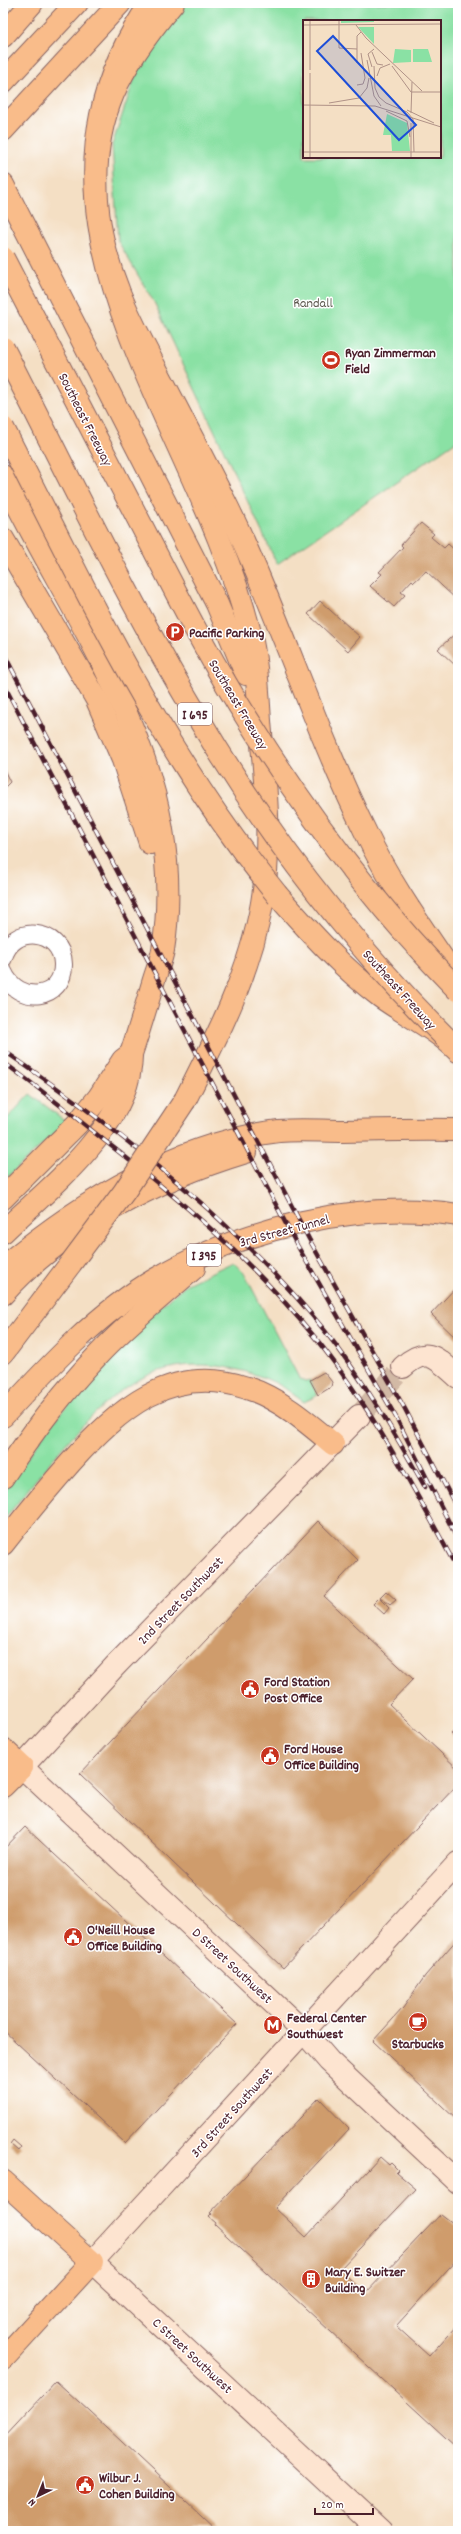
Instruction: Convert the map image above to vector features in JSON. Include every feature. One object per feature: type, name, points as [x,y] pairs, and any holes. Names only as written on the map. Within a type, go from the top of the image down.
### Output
[{"type":"main road","points":[[3,36],[32,3]]},
{"type":"main road","points":[[3,82],[77,3]]},
{"type":"main road","points":[[3,130],[120,3]]},
{"type":"main road","points":[[82,120],[104,66],[128,30],[151,3]]},
{"type":"main road","points":[[173,3],[135,51],[117,83],[100,134],[96,173],[97,200],[109,268],[133,324],[228,509],[254,566],[367,836],[400,893],[458,981]]},
{"type":"main road","points":[[3,185],[131,432],[243,638]]},
{"type":"main road","name":"Southeast Freeway","points":[[3,258],[197,632],[250,724],[303,802],[355,872],[418,948],[458,990]]},
{"type":"main road","points":[[3,1353],[124,1192],[185,1100],[222,1027],[241,978],[262,903],[267,811],[260,717],[243,638],[214,537],[99,308]]},
{"type":"main road","name":"Southeast Freeway","points":[[3,348],[145,624],[218,750],[257,810],[326,902],[391,980],[453,1046]]},
{"type":"main road","points":[[3,428],[140,695],[176,756],[220,822],[278,896],[331,953],[379,995],[453,1046]]},
{"type":"main road","points":[[3,1232],[79,1158],[102,1130],[125,1094],[132,1072],[131,1054],[163,951],[167,885],[157,810],[143,753],[123,702],[6,481]]},
{"type":"main road","points":[[3,539],[97,700],[123,760],[143,816],[155,866],[163,951]]},
{"type":"main road","points":[[3,1198],[77,1124],[99,1097],[123,1060],[131,1054]]},
{"type":"main road","points":[[3,1267],[62,1220],[133,1180],[168,1163],[238,1140],[280,1131],[416,1129],[458,1130]]},
{"type":"main road","points":[[3,1294],[53,1249],[87,1225],[130,1199],[246,1151],[283,1140],[342,1131]]},
{"type":"main road","name":"3rd Street Tunnel","points":[[3,1416],[72,1345],[127,1299],[155,1279],[214,1250],[294,1225],[349,1213],[413,1211],[458,1215]]},
{"type":"main road","points":[[3,1477],[43,1419],[97,1356],[145,1310],[214,1250]]},
{"type":"main road","points":[[3,1337],[71,1264]]},
{"type":"main road","points":[[3,1544],[53,1483],[106,1425],[136,1402],[167,1387],[209,1380],[248,1388],[287,1408],[333,1444]]},
{"type":"main road","points":[[3,1749],[22,1767]]},
{"type":"main road","name":"2nd Street Southwest","points":[[3,1786],[22,1767]]},
{"type":"main road","name":"C Street Southwest","points":[[3,2180],[92,2262]]},
{"type":"main road","name":"3rd Street Southwest","points":[[3,2359],[92,2262]]},
{"type":"street","points":[[3,958],[8,936],[34,934],[52,941],[60,949],[63,963],[62,974],[56,985],[48,991],[28,994],[14,989],[3,972]]},
{"type":"street","points":[[412,1361],[428,1354],[438,1360],[458,1377]]},
{"type":"street","name":"2nd Street Southwest","points":[[22,1767],[115,1666],[359,1416]]},
{"type":"street","name":"D Street Southwest","points":[[22,1767],[304,2032],[329,2061],[458,2182]]},
{"type":"street","name":"3rd Street Southwest","points":[[92,2262],[458,1863]]},
{"type":"street","name":"C Street Southwest","points":[[92,2262],[381,2531]]},
{"type":"green space","name":"Randall","points":[[185,3],[458,3],[458,440],[277,564],[155,304],[118,241],[112,145],[142,56],[165,24]]},
{"type":"green space","points":[[30,1094],[67,1122],[3,1181],[3,1123]]},
{"type":"green space","points":[[233,1262],[244,1273],[299,1378],[305,1381],[310,1380],[318,1395],[304,1402],[280,1385],[261,1376],[227,1367],[210,1365],[176,1367],[144,1377],[125,1388],[87,1421],[50,1463],[3,1521],[3,1495],[14,1476],[44,1434],[117,1345],[185,1285]]},
{"type":"building","points":[[421,523],[434,534],[431,537],[444,548],[448,544],[458,553],[458,601],[426,571],[414,582],[412,580],[401,592],[405,595],[394,607],[370,586],[382,574],[379,572],[403,547],[401,545]]},
{"type":"building","points":[[320,601],[360,637],[348,651],[308,614]]},
{"type":"building","points":[[458,631],[458,668],[438,649]]},
{"type":"building","points":[[3,768],[10,782],[3,789]]},
{"type":"building","points":[[458,1285],[458,1340],[431,1314]]},
{"type":"building","points":[[324,1372],[332,1382],[331,1387],[318,1395],[310,1380]]},
{"type":"building","name":"Ford House Office Building","points":[[318,1521],[358,1560],[324,1596],[413,1679],[389,1704],[458,1769],[458,1784],[283,1968],[80,1774]]},
{"type":"building","points":[[386,1591],[396,1600],[390,1605],[380,1597]]},
{"type":"building","points":[[379,1598],[389,1608],[384,1614],[373,1604]]},
{"type":"building","points":[[456,1729],[458,1731],[458,1741],[451,1734]]},
{"type":"building","name":"O'Neill House Office Building","points":[[25,1827],[237,2024],[125,2143],[3,2030],[3,1850]]},
{"type":"building","points":[[458,1938],[458,2121],[373,2041],[403,2008],[425,1976]]},
{"type":"building","name":"Mary E. Switzer Building","points":[[319,2098],[349,2129],[275,2208],[306,2237],[380,2157],[389,2165],[391,2163],[398,2170],[396,2172],[416,2189],[340,2269],[365,2294],[441,2214],[458,2227],[458,2258],[396,2326],[429,2356],[458,2324],[458,2449],[215,2225],[216,2223],[209,2217],[212,2214],[210,2213]]},
{"type":"building","points":[[13,2140],[21,2147],[18,2151],[10,2144]]},
{"type":"building","name":"Wilbur J. Cohen Building","points":[[56,2381],[217,2531],[3,2531],[3,2438]]},
{"type":"tunnel","points":[[359,1416],[403,1367]]},
{"type":"railway","points":[[3,652],[309,1239],[405,1409],[458,1510]]},
{"type":"railway","points":[[3,683],[297,1245],[397,1419],[458,1540]]},
{"type":"railway","points":[[3,1050],[46,1080],[132,1145],[174,1179],[254,1252],[291,1291],[339,1349],[378,1407],[425,1487]]},
{"type":"railway","points":[[3,1062],[42,1091],[190,1210],[269,1285],[317,1340],[357,1394],[409,1481],[458,1570]]},
{"type":"place","name":"Ryan Zimmerman Field","points":[[331,360]]},
{"type":"place","name":"Pacific Parking","points":[[175,632]]},
{"type":"place","name":"Ford Station Post Office","points":[[250,1689]]},
{"type":"place","name":"Ford House Office Building","points":[[270,1756]]},
{"type":"place","name":"O'Neill House Office Building","points":[[73,1937]]},
{"type":"place","name":"Starbucks","points":[[418,2022]]},
{"type":"place","name":"Federal Center Southwest","points":[[273,2025]]},
{"type":"place","name":"Mary E. Switzer Building","points":[[311,2279]]},
{"type":"place","name":"Wilbur J. Cohen Building","points":[[85,2485]]}]
